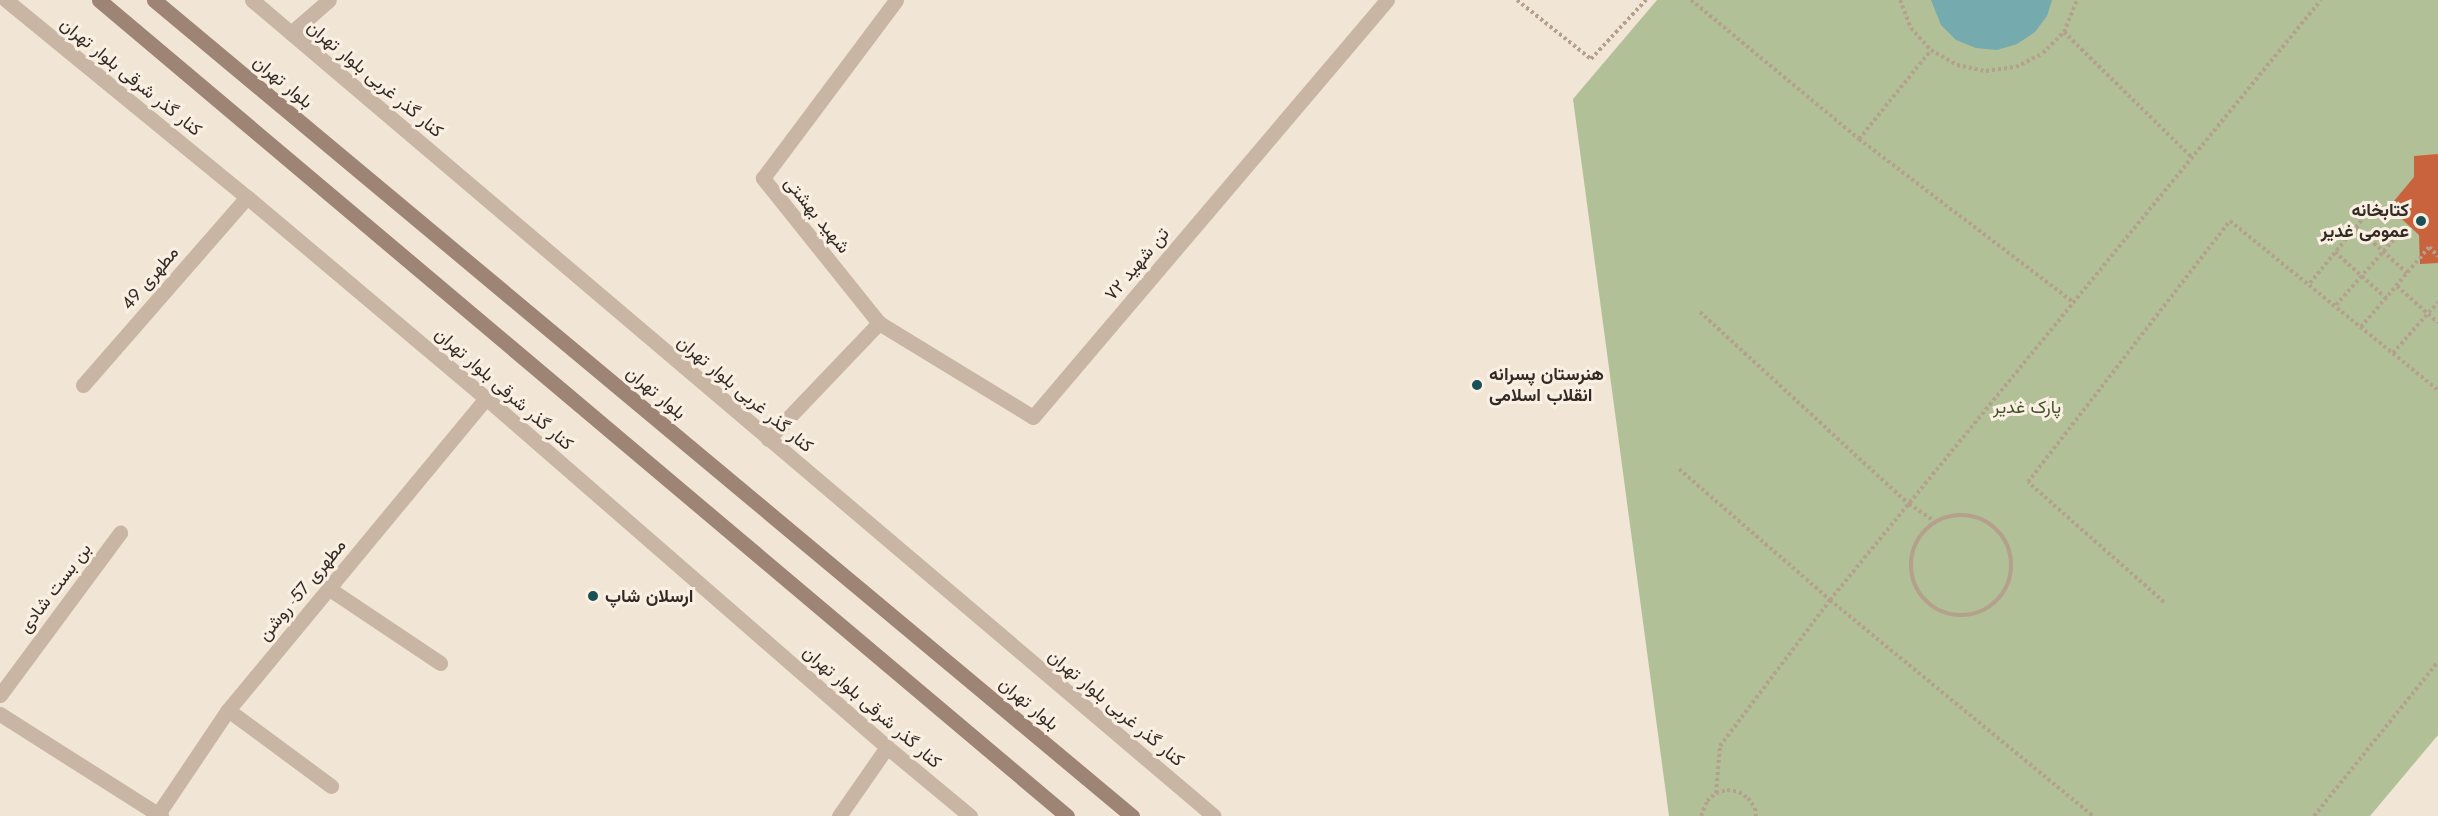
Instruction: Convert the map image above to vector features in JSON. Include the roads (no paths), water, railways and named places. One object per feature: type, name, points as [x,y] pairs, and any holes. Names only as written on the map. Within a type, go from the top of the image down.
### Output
[{"type":"main road","points":[[99,0],[1067,816]]},
{"type":"main road","name":"بلوار تهران","points":[[154,0],[1132,816]]},
{"type":"street","name":"کنار گذر شرقی بلوار تهران","points":[[6,0],[247,197],[486,398],[887,747],[970,816]]},
{"type":"street","name":"کنار گذر غربی بلوار تهران","points":[[252,0],[1214,816]]},
{"type":"street","points":[[291,33],[329,0]]},
{"type":"street","name":"شهید بهشتی","points":[[879,323],[763,178],[896,0]]},
{"type":"street","name":"۷۲ تن شهید","points":[[879,323],[1033,417],[1387,0]]},
{"type":"street","name":"مطهری 49","points":[[84,385],[247,197]]},
{"type":"street","points":[[768,439],[879,323]]},
{"type":"street","name":"مطهری 57- روشن","points":[[159,815],[228,710],[486,398]]},
{"type":"street","name":"بن بست شادی","points":[[0,695],[120,533]]},
{"type":"street","points":[[328,588],[440,663]]},
{"type":"street","points":[[228,710],[332,786]]},
{"type":"street","points":[[0,714],[159,815]]},
{"type":"street","points":[[839,816],[887,747]]},
{"type":"water","points":[[1931,0],[2052,0],[2047,16],[2035,32],[2017,44],[1997,50],[1976,48],[1956,40],[1941,25]]},
{"type":"place","name":"کتابخانه عمومی غدیر","points":[[2421,221]]},
{"type":"place","name":"هنرستان پسرانه انقلاب اسلامی","points":[[1477,385]]},
{"type":"place","name":"ارسلان شاپ","points":[[593,596]]},
{"type":"park label","name":"پارک غدیر","points":[[2027,407]]}]
